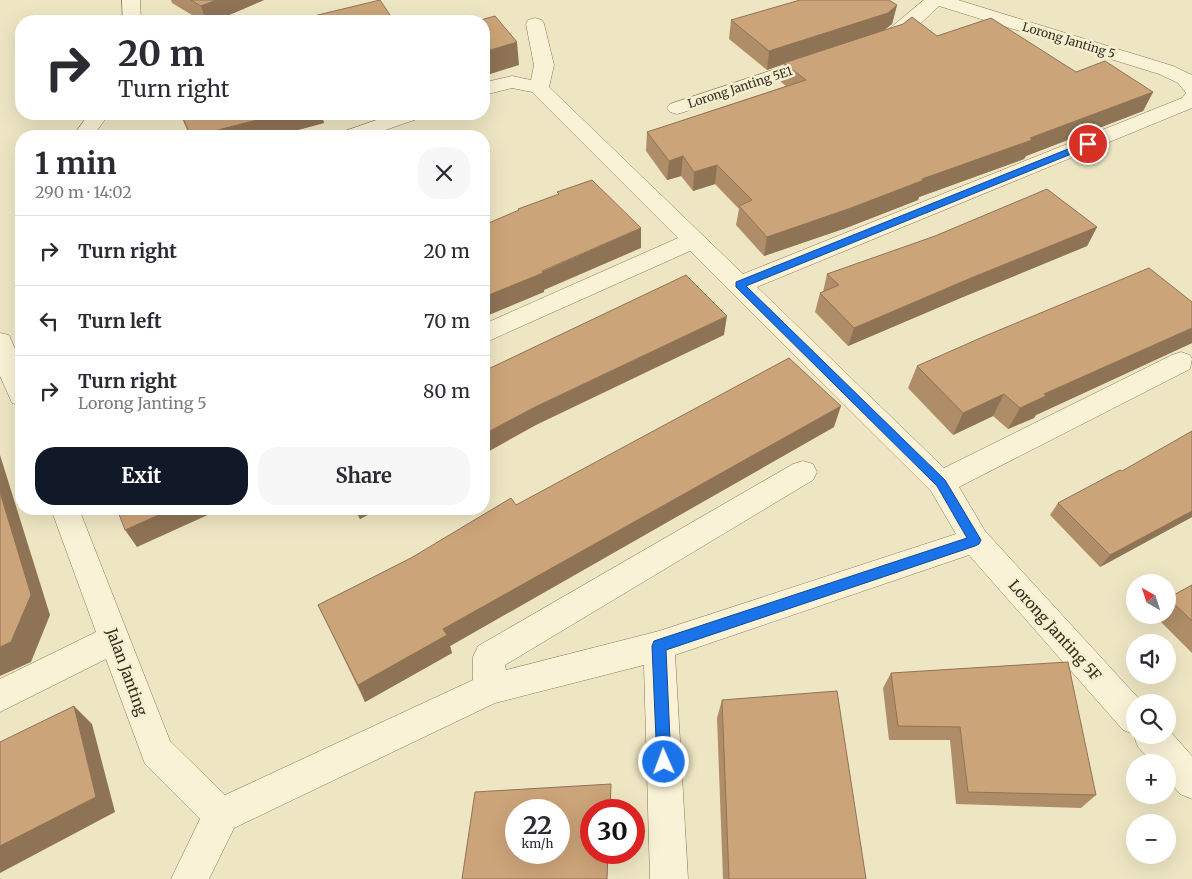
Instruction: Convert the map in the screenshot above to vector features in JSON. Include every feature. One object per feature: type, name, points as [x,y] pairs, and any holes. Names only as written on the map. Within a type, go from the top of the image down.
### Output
[{"type":"street","points":[[131,0],[132,15]]},
{"type":"street","points":[[863,46],[891,37],[935,0]]},
{"type":"street","name":"Lorong Janting 5","points":[[940,0],[1166,70],[1185,79],[1192,89]]},
{"type":"street","points":[[490,88],[516,81],[539,88],[544,65],[534,24]]},
{"type":"street","name":"Lorong Janting 5E1","points":[[677,108],[835,55]]},
{"type":"street","name":"Lorong Janting 5F","points":[[539,88],[941,483],[975,540],[1126,709]]},
{"type":"street","points":[[739,285],[1190,102],[1192,98]]},
{"type":"street","points":[[88,130],[95,120]]},
{"type":"street","points":[[366,130],[396,120]]},
{"type":"street","points":[[490,331],[694,240]]},
{"type":"street","points":[[0,342],[15,381]]},
{"type":"street","points":[[941,483],[1181,362]]},
{"type":"street","points":[[490,689],[489,657],[803,472]]},
{"type":"street","name":"Jalan Janting","points":[[67,515],[157,752],[221,815]]},
{"type":"street","points":[[190,879],[221,815],[490,689],[659,646],[975,540]]},
{"type":"street","points":[[0,696],[115,638]]},
{"type":"street","points":[[659,646],[669,879]]},
{"type":"street","points":[[1158,744],[1192,782]]},
{"type":"building","points":[[191,0],[216,0],[201,6]]},
{"type":"building","points":[[380,0],[390,15],[318,15]]},
{"type":"building","points":[[800,0],[889,0],[897,5],[888,13],[769,51],[731,20]]},
{"type":"building","points":[[495,16],[517,42],[490,50],[490,17]]},
{"type":"building","points":[[912,17],[937,36],[991,18],[1076,72],[1105,61],[1153,92],[1030,138],[1032,140],[922,179],[924,180],[851,208],[767,237],[739,206],[752,200],[717,165],[694,172],[683,156],[669,161],[647,132],[806,80],[784,63],[903,24]]},
{"type":"building","points":[[184,120],[257,120],[218,130],[188,130]]},
{"type":"building","points":[[592,180],[641,228],[542,271],[543,273],[490,295],[490,222],[518,209],[559,194],[557,192]]},
{"type":"building","points":[[1047,189],[1097,227],[854,328],[820,293],[839,285],[827,274],[935,236]]},
{"type":"building","points":[[1149,268],[1192,302],[1192,328],[1044,394],[1046,396],[1020,408],[1004,394],[963,413],[917,366],[985,336]]},
{"type":"building","points":[[686,275],[727,316],[535,407],[490,431],[490,368]]},
{"type":"building","points":[[789,358],[841,406],[443,629],[447,635],[358,685],[318,605],[411,558],[483,515],[490,515],[490,511],[511,498],[516,505]]},
{"type":"building","points":[[1192,431],[1192,511],[1110,555],[1058,503],[1120,470],[1122,471]]},
{"type":"building","points":[[0,492],[31,595],[11,642],[0,647]]},
{"type":"building","points":[[119,515],[159,515],[125,530]]},
{"type":"building","points":[[1192,585],[1192,621],[1176,606],[1176,594]]},
{"type":"building","points":[[1068,662],[1096,795],[968,792],[960,727],[898,726],[891,673]]},
{"type":"building","points":[[837,691],[866,879],[729,879],[722,700]]},
{"type":"building","points":[[74,706],[96,797],[0,846],[0,742]]},
{"type":"building","points":[[611,784],[610,799],[580,799],[580,864],[608,864],[607,879],[462,879],[475,792]]},
{"type":"route","points":[[664,762],[659,646],[975,540],[941,483],[739,285],[1088,144]]}]
